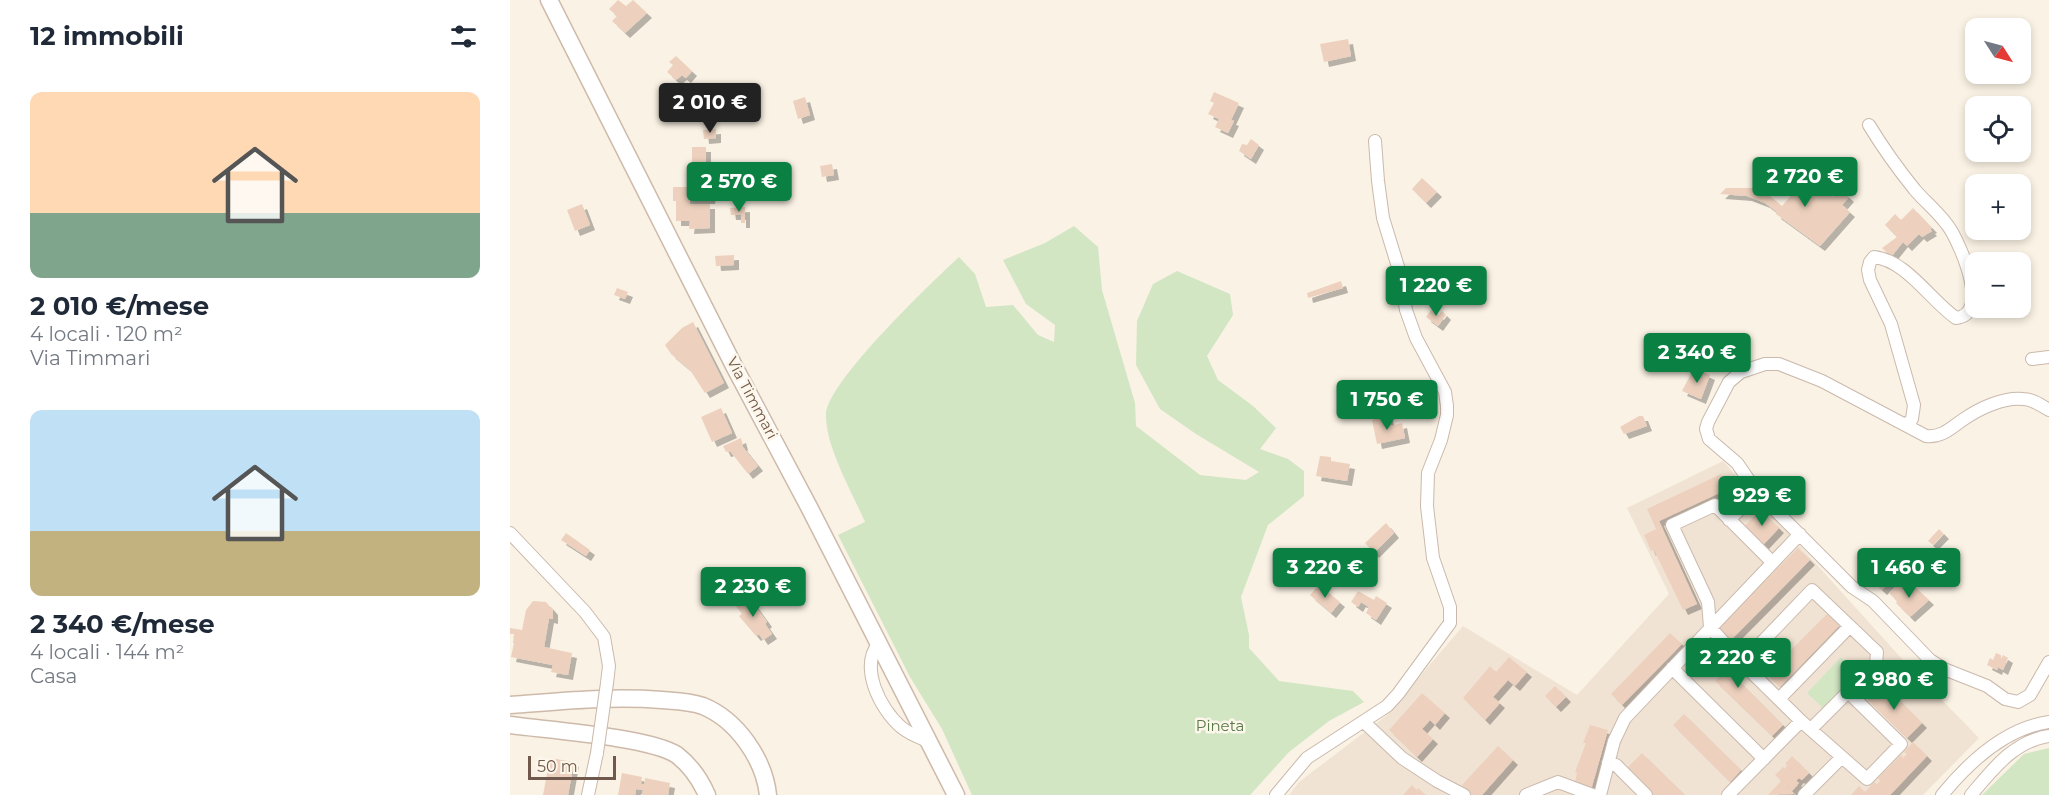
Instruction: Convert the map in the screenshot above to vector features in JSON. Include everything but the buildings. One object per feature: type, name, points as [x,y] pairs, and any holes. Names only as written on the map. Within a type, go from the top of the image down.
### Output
[{"type":"main road","name":"Via Timmari","points":[[549,0],[956,795]]},
{"type":"main road","points":[[510,705],[601,697],[632,697],[682,700],[703,706],[725,720],[756,755],[768,795]]},
{"type":"main road","points":[[510,725],[627,740],[657,747],[675,754],[687,765],[699,778],[707,795]]},
{"type":"street","points":[[1869,125],[1910,183],[1952,232],[1972,284],[1971,305],[1964,315],[1956,318],[1892,263],[1878,257],[1874,257],[1870,262],[1868,270],[1870,280],[1891,324],[1914,405],[1912,419],[1906,425]]},
{"type":"street","points":[[1276,795],[1307,758],[1387,706],[1448,627],[1450,615],[1450,607],[1433,558],[1427,506],[1428,473],[1447,415],[1447,399],[1416,338],[1406,310],[1399,270],[1383,218],[1375,141]]},
{"type":"street","points":[[2032,359],[2049,357]]},
{"type":"street","points":[[2049,410],[2030,400],[2013,399],[1978,411],[1942,435],[1933,437],[1917,432],[1822,381],[1779,364],[1765,364],[1741,372],[1734,377],[1708,422],[1707,435],[1737,462],[1757,492],[1852,587],[1873,601],[1930,660],[1944,669],[1987,686],[2005,699],[2018,702],[2030,695],[2049,662]]},
{"type":"street","points":[[1729,520],[1757,492]]},
{"type":"street","points":[[1772,562],[1715,505],[1672,525],[1707,602],[1710,627],[1742,663],[1779,699],[1867,779],[1900,744],[1849,693]]},
{"type":"street","points":[[510,533],[585,612],[604,637],[609,666],[597,753],[588,795]]},
{"type":"street","points":[[1599,795],[1622,723],[1800,534]]},
{"type":"street","points":[[1728,795],[1764,759],[1849,693],[1876,664],[1877,652],[1812,590],[1742,663]]},
{"type":"street","points":[[1779,699],[1850,626]]},
{"type":"street","points":[[879,643],[870,658],[870,672],[876,689],[890,715],[900,727],[930,742]]},
{"type":"street","points":[[1672,668],[1764,759]]},
{"type":"street","points":[[1942,795],[1994,744],[2014,732],[2049,722]]},
{"type":"street","points":[[1364,723],[1402,758],[1437,781],[1464,795]]},
{"type":"street","points":[[1971,795],[1996,765],[2014,749],[2040,737],[2049,736]]},
{"type":"street","points":[[1804,795],[1842,757]]},
{"type":"street","points":[[1608,763],[1616,765],[1642,794]]},
{"type":"street","points":[[1526,795],[1557,782],[1593,795]]},
{"type":"shaded area","points":[[1723,461],[1903,660],[1979,738],[1923,795],[1289,795],[1299,782],[1387,715],[1463,626],[1577,695],[1669,594],[1627,508]]},
{"type":"green space","name":"Pineta","points":[[1074,226],[1098,247],[1102,290],[1135,403],[1136,426],[1200,475],[1246,480],[1259,472],[1160,409],[1136,365],[1137,321],[1153,284],[1177,271],[1230,294],[1233,315],[1207,356],[1218,380],[1253,406],[1276,428],[1260,449],[1288,459],[1304,471],[1304,496],[1268,525],[1241,597],[1249,635],[1249,648],[1279,681],[1353,691],[1364,702],[1329,721],[1289,752],[1250,795],[972,795],[942,729],[910,677],[838,535],[865,522],[834,454],[827,427],[826,414],[831,399],[844,379],[883,333],[959,257],[975,274],[986,307],[1013,305],[1038,335],[1054,342],[1055,325],[1026,304],[1003,260],[1045,243]]},
{"type":"green space","points":[[1841,657],[1859,674],[1825,710],[1807,693]]},
{"type":"green space","points":[[2049,748],[2049,795],[1982,795],[2024,754]]}]
